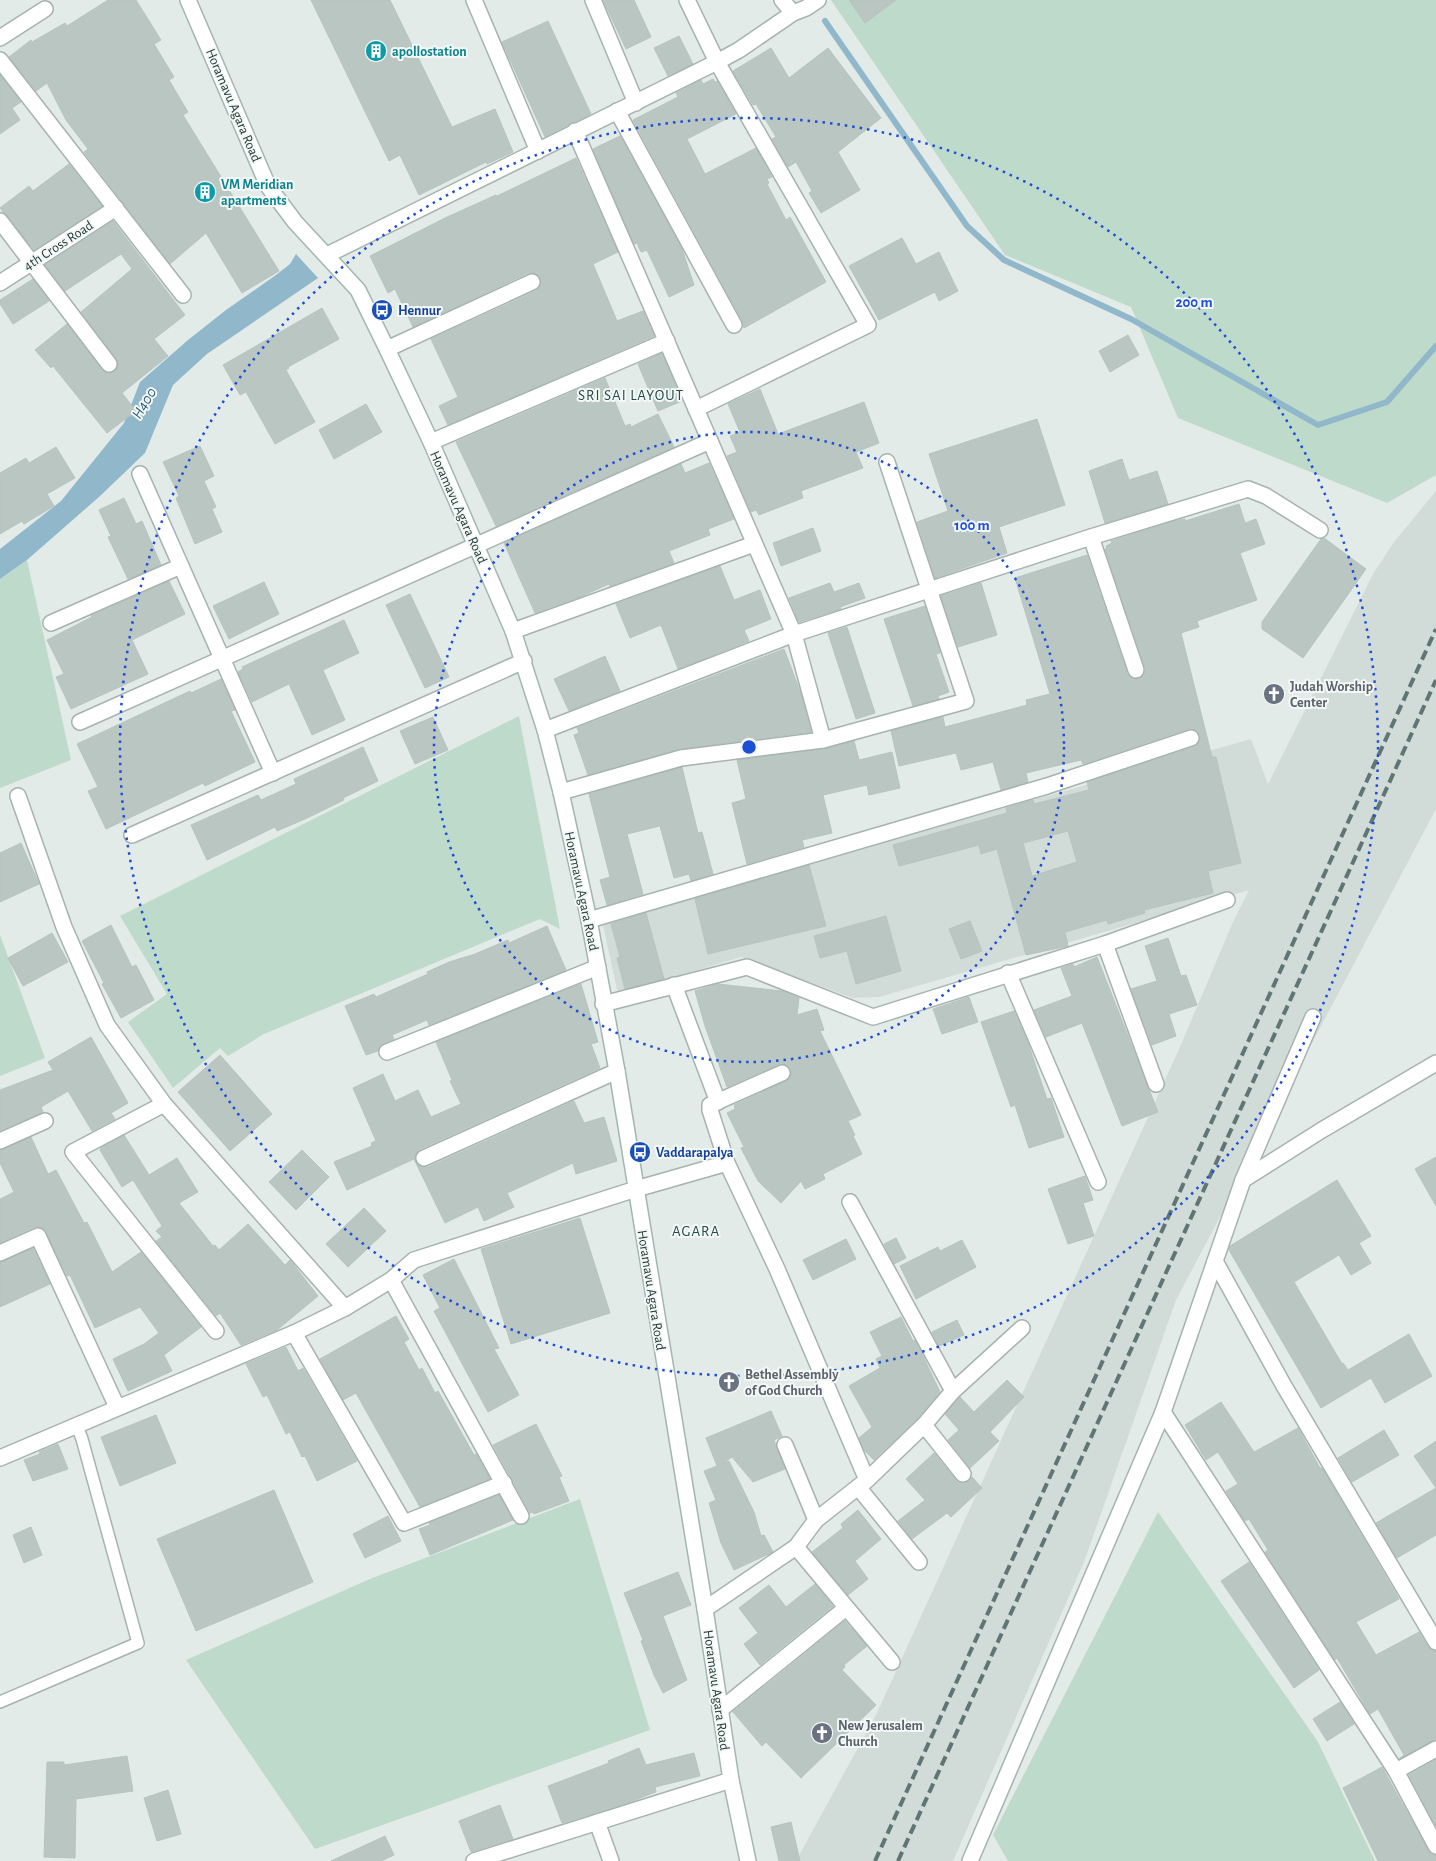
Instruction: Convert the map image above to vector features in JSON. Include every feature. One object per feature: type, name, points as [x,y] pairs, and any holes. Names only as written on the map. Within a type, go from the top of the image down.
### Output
[{"type":"street","name":"Horamavu Agara Road","points":[[188,0],[268,186],[295,222],[358,290],[431,442],[513,631],[545,730],[561,792],[598,967],[603,1004],[617,1071],[731,1780],[748,1861]]},
{"type":"street","points":[[474,0],[538,151]]},
{"type":"street","points":[[593,0],[636,103]]},
{"type":"street","points":[[688,0],[717,62],[868,325],[696,410]]},
{"type":"street","points":[[782,0],[793,13]]},
{"type":"street","points":[[327,255],[717,62],[739,50],[793,13],[806,8],[818,0]]},
{"type":"street","points":[[0,38],[46,9]]},
{"type":"street","points":[[0,60],[183,295]]},
{"type":"street","points":[[617,111],[734,325]]},
{"type":"street","points":[[576,132],[794,634],[823,740]]},
{"type":"street","name":"4th Cross Road","points":[[0,283],[116,208]]},
{"type":"street","points":[[0,221],[109,364]]},
{"type":"street","points":[[387,350],[532,282]]},
{"type":"street","points":[[431,442],[668,341]]},
{"type":"street","points":[[80,722],[710,441]]},
{"type":"street","points":[[561,792],[681,758],[823,740],[966,701],[887,462]]},
{"type":"street","points":[[140,474],[273,773]]},
{"type":"street","points":[[545,730],[794,634],[1091,537],[1248,489],[1266,496],[1320,530]]},
{"type":"street","points":[[1091,537],[1136,670]]},
{"type":"street","points":[[513,631],[754,544]]},
{"type":"street","points":[[52,623],[181,566]]},
{"type":"street","points":[[132,835],[524,661]]},
{"type":"street","points":[[588,920],[1047,786],[1190,738]]},
{"type":"street","points":[[18,796],[64,927],[107,1026],[164,1104],[345,1308]]},
{"type":"street","points":[[603,1004],[747,968],[873,1016],[1105,944],[1227,900]]},
{"type":"street","points":[[1105,944],[1156,1084]]},
{"type":"street","points":[[388,1052],[598,967]]},
{"type":"street","points":[[1008,973],[1098,1182]]},
{"type":"street","points":[[674,985],[718,1102]]},
{"type":"street","points":[[970,1861],[1164,1412],[1243,1180],[1313,1017]]},
{"type":"street","points":[[1243,1180],[1322,1130],[1436,1063]]},
{"type":"street","points":[[424,1158],[617,1071]]},
{"type":"street","points":[[782,1073],[710,1105],[710,1110],[727,1163],[777,1269],[862,1484],[919,1562]]},
{"type":"street","points":[[164,1104],[73,1152],[216,1331]]},
{"type":"street","points":[[0,1141],[45,1121]]},
{"type":"street","points":[[0,1458],[294,1333],[345,1308],[391,1280],[414,1260],[636,1188],[727,1163]]},
{"type":"street","points":[[850,1202],[953,1392]]},
{"type":"street","points":[[0,1252],[38,1236],[117,1407]]},
{"type":"street","points":[[1215,1261],[1284,1386],[1436,1642]]},
{"type":"street","points":[[391,1280],[521,1516]]},
{"type":"street","points":[[705,1610],[796,1547],[816,1520],[862,1484],[924,1426],[953,1392],[1022,1328]]},
{"type":"street","points":[[294,1333],[404,1522],[504,1483]]},
{"type":"street","points":[[1164,1412],[1396,1771],[1436,1846]]},
{"type":"street","points":[[924,1426],[963,1474]]},
{"type":"street","points":[[785,1445],[816,1520]]},
{"type":"street","points":[[796,1547],[892,1662]]},
{"type":"street","points":[[720,1710],[846,1608]]},
{"type":"street","points":[[1396,1771],[1436,1749]]},
{"type":"street","points":[[474,1861],[504,1856],[597,1822],[731,1780]]},
{"type":"street","points":[[597,1822],[611,1861]]},
{"type":"lane","points":[[0,1702],[138,1643],[77,1426]]},
{"type":"shaded area","points":[[1436,491],[1436,809],[1176,1300],[1084,1562],[953,1861],[796,1861],[877,1713],[1180,1047],[1233,922],[1249,890],[879,997],[853,998],[741,957],[618,994],[603,925],[911,834],[1251,739],[1268,784],[1373,574],[1394,542]]},
{"type":"green space","points":[[831,0],[1436,0],[1436,475],[1387,503],[1178,418],[1131,307],[1005,255]]},
{"type":"green space","points":[[27,560],[71,760],[0,788],[0,579]]},
{"type":"green space","points":[[519,716],[560,929],[540,919],[264,1034],[228,1056],[220,1048],[173,1088],[128,1022],[167,994],[120,916]]},
{"type":"green space","points":[[0,935],[45,1058],[0,1076]]},
{"type":"green space","points":[[580,1499],[650,1730],[315,1849],[186,1660],[370,1579]]},
{"type":"green space","points":[[1158,1512],[1318,1742],[1375,1861],[1008,1861],[993,1835]]},
{"type":"water","name":"H400","points":[[296,254],[318,278],[207,354],[173,385],[145,453],[99,497],[27,560],[0,579],[0,549],[61,501],[124,423],[140,382],[226,310],[290,264]]},
{"type":"building","points":[[108,0],[136,0],[161,40],[154,44],[174,77],[169,80],[188,112],[183,115],[279,271],[242,293],[206,233],[170,264],[84,152],[88,149],[66,120],[47,83],[36,91],[9,57],[31,40],[32,42],[65,23],[67,26]]},
{"type":"building","name":"apollostation","points":[[311,0],[390,0],[452,127],[495,109],[513,152],[487,164],[486,162],[419,195],[400,155],[389,161]]},
{"type":"building","points":[[603,0],[634,0],[651,37],[626,49]]},
{"type":"building","points":[[849,0],[896,0],[865,23]]},
{"type":"building","points":[[548,21],[591,114],[545,137],[502,42]]},
{"type":"building","points":[[679,36],[693,64],[668,76],[654,48]]},
{"type":"building","points":[[771,48],[789,78],[828,48],[881,118],[838,152],[860,190],[821,213],[809,193],[812,191],[796,162],[788,167],[772,139],[776,137],[756,104],[753,105],[733,71]]},
{"type":"building","points":[[0,75],[21,102],[12,108],[20,120],[0,134]]},
{"type":"building","points":[[713,79],[715,82],[717,81],[736,114],[687,139],[705,174],[756,148],[772,177],[767,179],[769,183],[767,184],[786,220],[790,217],[826,282],[744,328],[742,320],[633,120],[678,97],[676,93],[701,80],[703,84]]},
{"type":"building","points":[[620,136],[682,249],[694,285],[669,297],[647,250],[641,252],[637,243],[634,244],[593,149]]},
{"type":"building","points":[[576,158],[618,252],[593,264],[617,321],[643,311],[654,336],[448,425],[439,406],[458,397],[431,339],[536,291],[541,283],[540,278],[533,273],[528,273],[413,327],[395,289],[388,293],[370,256],[445,218],[497,196]]},
{"type":"building","points":[[69,164],[102,206],[34,250],[0,208],[29,186],[33,191]]},
{"type":"building","points":[[113,221],[185,315],[154,339],[168,356],[122,393],[136,411],[107,433],[53,366],[51,368],[35,350],[67,324],[102,370],[110,373],[117,368],[116,358],[81,312],[132,269],[121,254],[65,291],[45,265]]},
{"type":"building","points":[[902,238],[916,264],[939,252],[958,291],[939,301],[935,292],[879,320],[849,266]]},
{"type":"building","points":[[33,279],[49,301],[13,324],[0,304],[0,300]]},
{"type":"building","points":[[322,308],[339,339],[288,367],[286,370],[315,422],[275,444],[246,392],[240,395],[223,365]]},
{"type":"building","points":[[1128,335],[1139,355],[1110,372],[1099,351]]},
{"type":"building","points":[[662,353],[682,401],[658,411],[638,364]]},
{"type":"building","points":[[605,378],[625,426],[630,424],[631,427],[658,414],[674,447],[496,526],[456,442]]},
{"type":"building","points":[[760,389],[778,434],[864,402],[879,443],[856,452],[863,468],[801,491],[803,498],[759,515],[756,510],[751,512],[727,456],[737,452],[730,436],[740,432],[728,404]]},
{"type":"building","points":[[366,404],[382,432],[334,459],[319,430]]},
{"type":"building","points":[[1037,419],[1065,505],[999,527],[1007,553],[935,578],[917,522],[948,511],[929,454]]},
{"type":"building","points":[[200,446],[214,476],[204,481],[216,507],[212,509],[222,532],[195,544],[176,498],[179,496],[163,462]]},
{"type":"building","points":[[56,447],[75,478],[47,494],[54,506],[24,524],[22,521],[0,534],[0,473],[26,458],[29,463]]},
{"type":"building","points":[[1122,459],[1129,480],[1157,471],[1168,504],[1105,523],[1089,471]]},
{"type":"building","points":[[709,463],[734,519],[708,529],[710,535],[669,551],[674,563],[610,586],[609,584],[535,613],[504,543],[681,464],[685,473]]},
{"type":"building","points":[[124,498],[136,524],[142,521],[161,565],[128,579],[108,537],[111,536],[99,510]]},
{"type":"building","points":[[1239,504],[1245,523],[1256,519],[1265,544],[1240,553],[1257,600],[1197,621],[1199,627],[1181,633],[1212,757],[1216,757],[1241,863],[1208,871],[1213,893],[1144,910],[1145,913],[1108,924],[1107,920],[1065,932],[1068,946],[1026,955],[997,849],[981,854],[979,845],[899,866],[893,845],[1007,813],[1006,808],[1033,800],[1034,804],[1089,790],[1087,782],[1194,747],[1200,740],[1200,735],[1193,729],[1188,729],[1083,764],[1081,760],[1026,773],[1028,782],[1001,790],[993,762],[961,770],[956,753],[899,766],[891,731],[943,717],[945,727],[1027,705],[1026,700],[1050,694],[1015,578],[1087,555],[1127,673],[1134,679],[1139,679],[1145,672],[1145,667],[1105,549],[1107,549],[1106,546],[1112,543],[1111,541],[1174,521],[1185,519],[1185,521]],"holes":[[[1068,831],[1077,862],[1032,876],[1023,843]]]},
{"type":"building","points":[[813,528],[821,551],[781,566],[773,543]]},
{"type":"building","points":[[1324,538],[1366,569],[1303,658],[1262,629],[1262,622],[1321,539]]},
{"type":"building","points":[[720,566],[734,600],[760,590],[771,619],[744,630],[749,641],[678,669],[661,625],[630,638],[616,604]]},
{"type":"building","points":[[169,581],[185,614],[132,640],[148,674],[71,709],[56,677],[64,674],[47,640],[91,616]]},
{"type":"building","points":[[264,582],[279,614],[229,639],[213,606]]},
{"type":"building","points":[[830,583],[834,592],[859,583],[865,598],[840,607],[841,609],[799,622],[789,598]]},
{"type":"building","points":[[981,583],[997,635],[958,647],[941,596]]},
{"type":"building","points":[[410,594],[449,677],[425,688],[386,605]]},
{"type":"building","points":[[925,606],[940,653],[936,654],[949,692],[938,696],[939,699],[913,706],[884,619]]},
{"type":"building","points":[[344,620],[359,653],[323,670],[345,720],[312,735],[289,684],[252,702],[238,672],[243,669],[242,667]]},
{"type":"building","points":[[847,627],[875,713],[856,719],[828,633]]},
{"type":"building","points":[[784,649],[800,691],[811,732],[680,749],[588,775],[574,735],[579,733],[577,728]]},
{"type":"building","points":[[605,656],[620,691],[569,711],[554,679]]},
{"type":"building","points":[[221,679],[235,710],[231,711],[255,762],[205,786],[203,783],[106,829],[88,791],[98,787],[77,744],[190,691],[191,693]]},
{"type":"building","points":[[433,717],[448,750],[415,764],[400,731]]},
{"type":"building","points":[[854,741],[859,760],[892,752],[900,788],[869,795],[867,785],[823,795],[832,833],[802,840],[804,847],[747,864],[732,803],[746,799],[737,760],[824,749]]},
{"type":"building","points":[[363,747],[378,781],[305,819],[277,831],[275,827],[207,860],[191,825],[258,795],[261,800],[296,784],[294,779]]},
{"type":"building","points":[[682,767],[698,833],[702,832],[713,874],[691,881],[689,874],[674,878],[660,826],[627,834],[643,894],[607,905],[600,880],[610,877],[589,794]]},
{"type":"building","points":[[21,843],[39,884],[0,902],[0,853]]},
{"type":"building","points":[[809,865],[826,926],[708,954],[695,899]]},
{"type":"building","points":[[646,913],[664,979],[625,989],[617,958],[620,957],[611,924]]},
{"type":"building","points":[[886,916],[901,971],[856,984],[847,951],[820,958],[814,936]]},
{"type":"building","points":[[970,921],[982,951],[961,959],[949,929]]},
{"type":"building","points":[[111,925],[132,967],[136,965],[154,1000],[121,1018],[102,984],[104,983],[82,941]]},
{"type":"building","points":[[547,926],[566,970],[429,1025],[427,1020],[392,1035],[394,1039],[383,1044],[378,1051],[366,1055],[345,1006],[374,994],[376,997],[428,974],[427,972],[449,962],[475,954],[508,940],[509,943]]},
{"type":"building","points":[[52,933],[68,962],[23,986],[8,958]]},
{"type":"building","points":[[1168,938],[1181,976],[1186,975],[1197,1005],[1169,1014],[1176,1036],[1152,1045],[1131,989],[1157,981],[1145,946]]},
{"type":"building","points":[[1097,957],[1158,1112],[1122,1126],[1082,1023],[1046,1037],[1034,1010],[1072,996],[1061,968],[1073,964],[1074,967]]},
{"type":"building","points":[[581,984],[598,1042],[591,1044],[600,1068],[420,1149],[416,1153],[415,1161],[419,1166],[428,1167],[574,1101],[584,1123],[604,1117],[617,1161],[576,1174],[573,1163],[507,1193],[514,1207],[484,1221],[478,1207],[445,1223],[414,1159],[347,1190],[334,1162],[372,1146],[371,1143],[376,1141],[353,1088],[383,1074],[395,1101],[418,1090],[431,1117],[461,1104],[450,1081],[452,1080],[436,1042]]},
{"type":"building","points":[[718,984],[782,991],[799,998],[797,1015],[817,1009],[824,1030],[820,1031],[861,1115],[848,1121],[862,1154],[823,1174],[825,1179],[805,1189],[801,1181],[781,1203],[758,1181],[741,1148],[744,1147],[727,1113],[735,1109],[734,1105],[786,1081],[791,1074],[791,1070],[787,1065],[779,1064],[727,1087],[705,1026],[695,991]]},
{"type":"building","points":[[969,997],[978,1022],[942,1034],[933,1009]]},
{"type":"building","points":[[1014,1011],[1028,1043],[1047,1099],[1051,1098],[1064,1137],[1029,1148],[1015,1105],[1011,1107],[981,1022]]},
{"type":"building","points":[[91,1037],[128,1103],[111,1113],[115,1119],[92,1131],[68,1091],[41,1107],[43,1112],[0,1131],[0,1090],[53,1070],[48,1062]]},
{"type":"building","points":[[220,1055],[272,1114],[230,1151],[178,1092]]},
{"type":"building","points":[[124,1135],[149,1175],[177,1158],[198,1192],[179,1203],[213,1246],[215,1245],[219,1250],[248,1224],[285,1265],[290,1260],[318,1296],[277,1330],[241,1345],[220,1313],[216,1316],[156,1241],[162,1237],[156,1231],[162,1226],[133,1180],[122,1187],[100,1150]]},
{"type":"building","points":[[31,1137],[48,1174],[56,1170],[84,1223],[87,1222],[112,1272],[141,1252],[201,1327],[164,1355],[172,1371],[128,1391],[113,1359],[144,1344],[159,1333],[140,1307],[95,1328],[70,1275],[67,1276],[44,1229],[34,1227],[0,1243],[0,1199],[14,1192],[0,1163],[0,1150]]},
{"type":"building","points":[[302,1150],[329,1177],[296,1210],[269,1182]]},
{"type":"building","points":[[1436,1157],[1436,1206],[1415,1169]]},
{"type":"building","points":[[1085,1176],[1093,1200],[1083,1203],[1094,1236],[1068,1244],[1048,1189]]},
{"type":"building","points":[[1337,1180],[1371,1236],[1359,1243],[1371,1263],[1351,1275],[1339,1255],[1294,1282],[1342,1364],[1348,1370],[1409,1334],[1432,1376],[1385,1403],[1371,1378],[1321,1408],[1229,1250],[1230,1246]]},
{"type":"building","points":[[364,1208],[386,1231],[348,1267],[326,1244]]},
{"type":"building","points":[[580,1218],[610,1313],[511,1344],[481,1249]]},
{"type":"building","points":[[896,1238],[906,1258],[894,1264],[884,1244]]},
{"type":"building","points":[[846,1239],[856,1259],[813,1280],[803,1260]]},
{"type":"building","points":[[962,1240],[976,1267],[916,1299],[900,1266],[938,1247],[940,1251]]},
{"type":"building","points":[[33,1248],[50,1284],[0,1307],[0,1262]]},
{"type":"building","points":[[454,1259],[499,1348],[494,1349],[519,1395],[488,1412],[434,1311],[440,1308],[423,1275]]},
{"type":"building","points":[[396,1316],[409,1339],[404,1342],[419,1370],[422,1368],[435,1393],[438,1391],[474,1455],[476,1454],[490,1479],[420,1507],[356,1393],[343,1400],[320,1359]]},
{"type":"building","points":[[901,1317],[913,1341],[915,1340],[940,1392],[917,1419],[874,1460],[864,1450],[859,1438],[872,1427],[849,1386],[880,1368],[876,1359],[882,1356],[870,1332]]},
{"type":"building","points":[[957,1320],[964,1335],[939,1346],[932,1332]]},
{"type":"building","points":[[286,1347],[298,1371],[303,1368],[357,1461],[317,1481],[305,1456],[302,1457],[290,1432],[286,1434],[267,1395],[263,1397],[246,1364]]},
{"type":"building","points":[[1007,1380],[1024,1397],[990,1432],[999,1441],[970,1468],[948,1440],[959,1430],[945,1414],[960,1397],[974,1412]]},
{"type":"building","points":[[1221,1402],[1254,1452],[1298,1428],[1399,1599],[1356,1622],[1376,1655],[1419,1632],[1428,1647],[1436,1651],[1436,1740],[1399,1759],[1404,1755],[1378,1709],[1370,1714],[1337,1658],[1335,1660],[1265,1552],[1268,1550],[1249,1519],[1245,1521],[1242,1517],[1226,1491],[1238,1484],[1218,1452],[1206,1460],[1185,1425]]},
{"type":"building","points":[[771,1411],[782,1436],[774,1440],[785,1469],[753,1482],[732,1457],[722,1464],[729,1461],[754,1512],[761,1536],[764,1535],[773,1552],[734,1570],[721,1543],[709,1503],[716,1500],[704,1471],[717,1466],[706,1438]]},
{"type":"building","points":[[156,1415],[176,1463],[120,1486],[101,1437]]},
{"type":"building","points":[[536,1424],[562,1476],[559,1477],[569,1501],[534,1514],[533,1512],[530,1513],[493,1445]]},
{"type":"building","points":[[1384,1430],[1399,1455],[1352,1482],[1338,1458]]},
{"type":"building","points":[[1436,1441],[1436,1488],[1414,1456]]},
{"type":"building","points":[[58,1444],[68,1469],[33,1481],[24,1460]]},
{"type":"building","points":[[934,1453],[956,1480],[965,1483],[972,1477],[982,1488],[951,1517],[947,1513],[912,1539],[898,1521],[925,1500],[906,1479]]},
{"type":"building","points":[[1436,1488],[1436,1535],[1397,1558],[1376,1523]]},
{"type":"building","points":[[274,1490],[313,1582],[196,1631],[157,1539]]},
{"type":"building","points":[[499,1495],[513,1520],[430,1555],[419,1529],[430,1525],[429,1523]]},
{"type":"building","points":[[858,1510],[881,1539],[855,1561],[868,1579],[848,1595],[812,1552],[843,1528],[841,1524]]},
{"type":"building","points":[[388,1516],[401,1541],[365,1558],[353,1534]]},
{"type":"building","points":[[31,1527],[42,1555],[24,1563],[13,1535]]},
{"type":"building","points":[[1249,1562],[1319,1670],[1294,1688],[1221,1581]]},
{"type":"building","points":[[678,1572],[691,1605],[663,1616],[687,1680],[663,1693],[654,1675],[641,1641],[643,1640],[624,1593]]},
{"type":"building","points":[[815,1584],[833,1606],[760,1665],[744,1644],[758,1633],[739,1608],[769,1585],[786,1607]]},
{"type":"building","points":[[845,1621],[867,1646],[844,1665],[845,1667],[842,1670],[876,1705],[801,1778],[766,1742],[762,1746],[733,1712]]},
{"type":"building","points":[[1340,1702],[1354,1724],[1327,1741],[1313,1719]]},
{"type":"building","points":[[639,1748],[646,1765],[694,1753],[700,1776],[655,1787],[656,1792],[562,1823],[548,1786],[609,1763],[608,1761]]},
{"type":"building","points":[[127,1756],[133,1791],[76,1799],[75,1858],[44,1857],[47,1762],[64,1762],[64,1765]]},
{"type":"building","points":[[1436,1760],[1436,1826],[1409,1775]]},
{"type":"building","points":[[1382,1767],[1428,1850],[1431,1854],[1436,1855],[1436,1861],[1378,1861],[1343,1788]]},
{"type":"building","points":[[168,1790],[181,1834],[157,1841],[144,1798]]},
{"type":"building","points":[[500,1805],[513,1839],[471,1852],[459,1821]]},
{"type":"building","points":[[791,1822],[800,1861],[779,1861],[771,1827]]},
{"type":"building","points":[[385,1836],[394,1855],[381,1861],[331,1861]]},
{"type":"waterway","points":[[825,21],[967,226],[1004,260],[1131,319],[1318,425],[1387,402],[1436,346]]},
{"type":"railway","points":[[875,1861],[1436,629]]},
{"type":"railway","points":[[898,1861],[1436,680]]},
{"type":"place","name":"apollostation","points":[[376,51]]},
{"type":"place","name":"VM Meridian apartments","points":[[205,192]]},
{"type":"place","name":"Hennur","points":[[382,310]]},
{"type":"place","name":"Judah Worship Center","points":[[1274,694]]},
{"type":"place","name":"Vaddarapalya","points":[[640,1152]]},
{"type":"place","name":"Bethel Assembly of God Church","points":[[729,1382]]},
{"type":"place","name":"New Jerusalem Church","points":[[822,1733]]},
{"type":"district","name":"SRI SAI LAYOUT","points":[[631,395]]},
{"type":"district","name":"AGARA","points":[[696,1231]]}]
